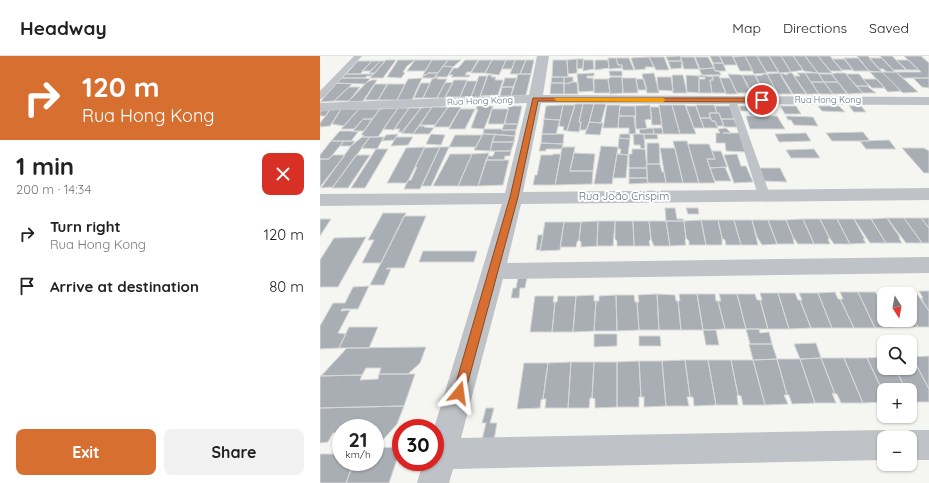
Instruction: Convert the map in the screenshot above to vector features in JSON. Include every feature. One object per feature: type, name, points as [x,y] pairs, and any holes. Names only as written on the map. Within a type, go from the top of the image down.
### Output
[{"type":"street","points":[[444,444],[514,197],[536,99],[543,56]]},
{"type":"street","name":"Rua Hong Kong","points":[[320,107],[536,99],[929,101]]},
{"type":"street","name":"Rua João Crispim","points":[[320,200],[929,194]]},
{"type":"street","points":[[494,271],[929,265]]},
{"type":"street","points":[[444,454],[877,445]]},
{"type":"street","points":[[917,445],[929,445]]},
{"type":"street","points":[[433,483],[436,471]]},
{"type":"lane","points":[[320,96],[358,56]]},
{"type":"lane","points":[[732,100],[764,195]]},
{"type":"building","points":[[680,56],[682,61],[668,61],[666,57]]},
{"type":"building","points":[[710,56],[720,56],[723,63],[713,63]]},
{"type":"building","points":[[719,56],[732,56],[737,65],[724,65]]},
{"type":"building","points":[[745,56],[757,56],[767,73],[754,74]]},
{"type":"building","points":[[745,56],[753,71],[740,71],[733,57]]},
{"type":"building","points":[[757,56],[769,56],[779,72],[766,72]]},
{"type":"building","points":[[769,56],[781,56],[791,72],[779,73]]},
{"type":"building","points":[[781,56],[793,56],[803,70],[791,72]]},
{"type":"building","points":[[793,56],[805,56],[818,73],[804,71]]},
{"type":"building","points":[[805,56],[818,56],[832,73],[818,73]]},
{"type":"building","points":[[818,56],[830,56],[842,71],[830,71]]},
{"type":"building","points":[[857,56],[868,56],[882,72],[869,71]]},
{"type":"building","points":[[880,56],[892,56],[907,70],[893,70]]},
{"type":"building","points":[[904,56],[921,56],[929,63],[929,78],[903,78],[896,72],[921,72]]},
{"type":"building","points":[[649,57],[654,67],[645,67],[646,69],[635,70],[631,58]]},
{"type":"building","points":[[649,57],[664,57],[669,70],[656,70]]},
{"type":"building","points":[[680,57],[694,57],[699,69],[684,69]]},
{"type":"building","points":[[695,57],[708,57],[714,68],[700,69]]},
{"type":"building","points":[[608,58],[616,58],[618,65],[622,65],[622,68],[609,69]]},
{"type":"building","points":[[616,58],[629,58],[634,70],[623,70],[622,65],[618,65]]},
{"type":"building","points":[[844,58],[858,58],[869,71],[854,71]]},
{"type":"building","points":[[869,58],[882,58],[895,72],[887,72],[883,69],[879,69]]},
{"type":"building","points":[[577,59],[577,73],[568,74],[567,60]]},
{"type":"building","points":[[577,59],[584,59],[583,68],[577,69]]},
{"type":"building","points":[[832,59],[844,59],[853,70],[842,70]]},
{"type":"building","points":[[386,60],[396,60],[383,78],[370,78]]},
{"type":"building","points":[[398,60],[415,60],[407,66],[403,72],[405,73],[401,78],[387,77]]},
{"type":"building","points":[[415,60],[432,60],[425,71],[407,71]]},
{"type":"building","points":[[432,60],[448,60],[438,73],[428,73],[423,75]]},
{"type":"building","points":[[448,60],[461,60],[453,67],[443,66]]},
{"type":"building","points":[[465,60],[478,60],[471,72],[467,72],[465,75],[470,75],[469,77],[451,77],[453,75],[449,75],[454,68],[458,68]]},
{"type":"building","points":[[479,60],[492,60],[485,73],[471,73]]},
{"type":"building","points":[[492,60],[506,60],[499,75],[485,73]]},
{"type":"building","points":[[506,60],[515,60],[512,69],[502,69]]},
{"type":"building","points":[[515,60],[526,60],[520,74],[510,74]]},
{"type":"building","points":[[526,60],[534,60],[531,74],[520,74]]},
{"type":"building","points":[[553,60],[567,60],[568,77],[552,77]]},
{"type":"building","points":[[583,60],[593,60],[594,69],[583,71]]},
{"type":"building","points":[[595,60],[608,60],[609,68],[595,70]]},
{"type":"building","points":[[896,60],[908,60],[919,70],[906,70]]},
{"type":"building","points":[[358,61],[372,61],[360,74],[346,74]]},
{"type":"building","points":[[372,61],[380,61],[370,71],[362,71]]},
{"type":"building","points":[[380,61],[385,61],[375,73],[369,73]]},
{"type":"building","points":[[668,61],[682,61],[682,68],[671,69]]},
{"type":"building","points":[[713,63],[723,63],[726,71],[715,71]]},
{"type":"building","points":[[443,66],[453,67],[447,77],[435,77]]},
{"type":"building","points":[[714,68],[715,71],[719,71],[721,75],[702,75],[699,69]]},
{"type":"building","points":[[609,71],[622,71],[622,76],[610,76]]},
{"type":"building","points":[[870,72],[882,72],[901,91],[888,92]]},
{"type":"building","points":[[882,72],[896,72],[918,92],[903,93]]},
{"type":"building","points":[[428,73],[438,73],[434,78],[423,78],[423,75]]},
{"type":"building","points":[[594,73],[594,76],[587,76],[587,78],[593,78],[594,91],[579,92],[577,74]]},
{"type":"building","points":[[654,73],[659,93],[647,93],[642,74]]},
{"type":"building","points":[[780,73],[788,75],[787,73],[792,73],[807,94],[793,94]]},
{"type":"building","points":[[780,73],[792,94],[778,94],[767,74]]},
{"type":"building","points":[[797,73],[805,73],[819,94],[806,94],[794,76],[800,76]]},
{"type":"building","points":[[805,73],[818,73],[824,82],[811,82]]},
{"type":"building","points":[[845,73],[863,93],[848,94],[831,74]]},
{"type":"building","points":[[346,74],[374,74],[365,78],[342,78]]},
{"type":"building","points":[[518,74],[531,74],[526,95],[511,96]]},
{"type":"building","points":[[728,74],[742,75],[751,93],[737,93]]},
{"type":"building","points":[[762,74],[767,74],[778,94],[765,94],[755,76],[763,75]]},
{"type":"building","points":[[819,74],[832,74],[838,82],[824,82]]},
{"type":"building","points":[[846,74],[859,74],[869,86],[856,86]]},
{"type":"building","points":[[488,75],[492,75],[491,77],[496,77],[495,80],[503,80],[498,95],[480,96]]},
{"type":"building","points":[[672,75],[683,75],[687,93],[673,93]]},
{"type":"building","points":[[686,75],[699,76],[699,93],[687,92]]},
{"type":"building","points":[[699,75],[713,77],[713,80],[710,80],[712,93],[699,93],[699,79],[705,79],[705,77],[699,77]]},
{"type":"building","points":[[742,75],[755,75],[765,93],[752,93]]},
{"type":"building","points":[[479,76],[487,76],[480,97],[471,97]]},
{"type":"building","points":[[712,76],[719,76],[726,93],[712,93],[710,80],[713,80]]},
{"type":"building","points":[[438,77],[437,79],[447,79],[437,98],[423,98],[432,79]]},
{"type":"building","points":[[552,77],[564,77],[564,83],[551,83]]},
{"type":"building","points":[[564,77],[573,77],[573,82],[564,84]]},
{"type":"building","points":[[611,77],[622,77],[623,93],[610,94],[608,79]]},
{"type":"building","points":[[657,77],[671,77],[673,91],[658,90]]},
{"type":"building","points":[[342,78],[370,79],[365,84],[337,83]]},
{"type":"building","points":[[422,78],[412,100],[397,100],[408,79]]},
{"type":"building","points":[[505,78],[517,78],[513,87],[502,87]]},
{"type":"building","points":[[622,78],[636,78],[638,93],[623,93]]},
{"type":"building","points":[[720,78],[730,78],[737,94],[726,94]]},
{"type":"building","points":[[913,78],[929,78],[929,88],[922,87]]},
{"type":"building","points":[[594,79],[608,79],[610,93],[594,93]]},
{"type":"building","points":[[636,79],[644,79],[647,90],[638,90]]},
{"type":"building","points":[[863,79],[877,79],[885,88],[872,88]]},
{"type":"building","points":[[377,80],[363,101],[348,102],[367,82]]},
{"type":"building","points":[[454,80],[467,80],[460,97],[445,97]]},
{"type":"building","points":[[467,81],[477,81],[471,97],[460,97]]},
{"type":"building","points":[[453,82],[445,98],[437,98],[445,83]]},
{"type":"building","points":[[577,82],[578,94],[564,94],[564,84]]},
{"type":"building","points":[[811,82],[824,82],[833,94],[819,94]]},
{"type":"building","points":[[824,82],[838,82],[847,94],[833,94]]},
{"type":"building","points":[[337,83],[352,84],[334,101],[320,102]]},
{"type":"building","points":[[421,83],[430,83],[423,98],[414,98]]},
{"type":"building","points":[[551,83],[564,83],[564,94],[550,94]]},
{"type":"building","points":[[375,84],[388,84],[378,100],[365,100]]},
{"type":"building","points":[[387,84],[405,84],[397,100],[378,100]]},
{"type":"building","points":[[856,86],[867,86],[876,93],[863,93]]},
{"type":"building","points":[[349,87],[360,87],[349,101],[334,101]]},
{"type":"building","points":[[502,87],[513,87],[511,96],[500,96]]},
{"type":"building","points":[[575,104],[583,104],[579,122],[581,122],[579,132],[567,131]]},
{"type":"building","points":[[583,104],[594,104],[587,130],[580,130],[581,122],[579,122]]},
{"type":"building","points":[[594,104],[606,104],[601,123],[589,122]]},
{"type":"building","points":[[563,105],[560,120],[544,119],[546,106]]},
{"type":"building","points":[[563,105],[575,105],[567,131],[563,130],[564,127],[559,126]]},
{"type":"building","points":[[607,105],[620,105],[618,128],[603,128]]},
{"type":"building","points":[[650,105],[652,119],[645,120],[647,129],[636,129],[635,106]]},
{"type":"building","points":[[659,105],[672,105],[680,134],[663,134]]},
{"type":"building","points":[[672,105],[685,105],[696,134],[680,134]]},
{"type":"building","points":[[696,105],[714,105],[717,113],[709,113],[710,118],[700,118]]},
{"type":"building","points":[[477,106],[493,106],[484,129],[471,128],[478,109],[476,110]]},
{"type":"building","points":[[509,106],[522,106],[518,124],[504,124]]},
{"type":"building","points":[[620,106],[635,106],[636,116],[619,116]]},
{"type":"building","points":[[686,106],[696,106],[704,128],[694,128]]},
{"type":"building","points":[[715,106],[730,106],[734,119],[721,119]]},
{"type":"building","points":[[739,106],[758,106],[761,115],[750,115],[749,111],[741,111]]},
{"type":"building","points":[[780,106],[796,106],[801,114],[785,114]]},
{"type":"building","points":[[818,106],[839,106],[845,112],[822,111]]},
{"type":"building","points":[[849,106],[861,106],[866,112],[854,112]]},
{"type":"building","points":[[432,107],[448,107],[435,125],[420,125]]},
{"type":"building","points":[[432,107],[413,134],[401,133],[421,108]]},
{"type":"building","points":[[448,107],[461,107],[449,127],[434,127]]},
{"type":"building","points":[[650,107],[659,107],[662,125],[652,125]]},
{"type":"building","points":[[398,108],[378,137],[362,137],[364,135],[361,135],[380,109]]},
{"type":"building","points":[[398,108],[409,108],[394,130],[383,129]]},
{"type":"building","points":[[409,108],[421,108],[403,132],[398,132],[400,129],[394,129]]},
{"type":"building","points":[[341,109],[359,109],[344,126],[332,124]]},
{"type":"building","points":[[341,109],[330,126],[320,127],[320,123],[330,110]]},
{"type":"building","points":[[359,109],[380,109],[372,119],[363,119],[354,129],[341,129]]},
{"type":"building","points":[[460,109],[475,109],[465,129],[449,129]]},
{"type":"building","points":[[492,109],[508,109],[505,124],[488,124]]},
{"type":"building","points":[[329,110],[326,116],[320,116],[320,111]]},
{"type":"building","points":[[709,113],[719,113],[724,126],[717,126],[715,121],[712,121]]},
{"type":"building","points":[[619,116],[634,116],[636,134],[629,134],[629,128],[618,128]]},
{"type":"building","points":[[746,116],[777,116],[785,129],[750,129]]},
{"type":"building","points":[[786,116],[813,117],[818,126],[794,125]]},
{"type":"building","points":[[700,118],[710,118],[712,121],[715,121],[718,128],[704,128]]},
{"type":"building","points":[[363,119],[372,119],[364,131],[353,131]]},
{"type":"building","points":[[544,119],[560,120],[556,134],[542,134]]},
{"type":"building","points":[[721,119],[734,119],[737,127],[724,127]]},
{"type":"building","points":[[589,122],[603,123],[600,135],[585,134]]},
{"type":"building","points":[[504,124],[518,124],[516,130],[502,130]]},
{"type":"building","points":[[419,126],[434,128],[429,134],[413,134]]},
{"type":"building","points":[[653,128],[662,128],[663,134],[654,134]]},
{"type":"building","points":[[653,128],[654,134],[640,134],[639,129]]},
{"type":"building","points":[[726,128],[731,133],[740,133],[746,152],[726,151],[725,143],[716,143],[716,133],[720,133],[718,129]]},
{"type":"building","points":[[484,129],[516,130],[515,136],[483,134]]},
{"type":"building","points":[[340,131],[358,132],[351,141],[331,141]]},
{"type":"building","points":[[863,132],[870,141],[832,141],[826,133]]},
{"type":"building","points":[[806,133],[811,141],[779,142],[775,134]]},
{"type":"building","points":[[398,134],[394,140],[382,141],[386,135]]},
{"type":"building","points":[[431,134],[445,135],[441,145],[426,144]]},
{"type":"building","points":[[483,134],[495,134],[490,151],[474,150]]},
{"type":"building","points":[[495,134],[515,136],[514,142],[492,142]]},
{"type":"building","points":[[542,134],[564,134],[563,144],[541,143]]},
{"type":"building","points":[[620,134],[630,134],[630,139],[619,138]]},
{"type":"building","points":[[633,134],[644,134],[645,148],[641,149],[640,145],[634,145]]},
{"type":"building","points":[[644,134],[657,134],[658,139],[644,139]]},
{"type":"building","points":[[455,135],[482,135],[476,147],[449,147]]},
{"type":"building","points":[[362,137],[370,137],[333,187],[321,188],[351,146]]},
{"type":"building","points":[[370,137],[384,137],[377,149],[361,148]]},
{"type":"building","points":[[396,137],[413,137],[408,145],[391,146]]},
{"type":"building","points":[[619,138],[630,139],[628,155],[620,154],[621,149],[618,149]]},
{"type":"building","points":[[889,140],[896,149],[866,149],[860,141]]},
{"type":"building","points":[[331,141],[344,141],[329,159],[320,159],[320,155]]},
{"type":"building","points":[[344,141],[355,141],[351,146],[340,146]]},
{"type":"building","points":[[673,141],[687,141],[699,183],[683,183]]},
{"type":"building","points":[[492,142],[514,142],[511,151],[490,151]]},
{"type":"building","points":[[541,143],[563,144],[562,149],[546,149],[546,151],[539,151]]},
{"type":"building","points":[[647,143],[659,143],[660,164],[647,164]]},
{"type":"building","points":[[688,144],[709,144],[715,159],[707,159],[715,183],[699,183]]},
{"type":"building","points":[[601,146],[618,147],[612,184],[594,184]]},
{"type":"building","points":[[425,147],[407,183],[387,183],[406,148]]},
{"type":"building","points":[[440,147],[449,147],[431,186],[422,186]]},
{"type":"building","points":[[440,147],[420,189],[404,189],[408,180],[411,180],[424,148]]},
{"type":"building","points":[[562,147],[575,147],[570,171],[593,171],[592,184],[555,185]]},
{"type":"building","points":[[660,148],[675,148],[683,183],[666,183]]},
{"type":"building","points":[[902,148],[924,148],[929,151],[929,173],[924,173]]},
{"type":"building","points":[[376,149],[388,149],[365,188],[351,188]]},
{"type":"building","points":[[632,149],[645,149],[647,168],[629,168],[629,154],[632,154]]},
{"type":"building","points":[[814,149],[820,158],[791,158],[786,150]]},
{"type":"building","points":[[495,151],[511,151],[510,156],[505,156],[504,160],[486,160],[488,156],[493,156]]},
{"type":"building","points":[[712,151],[721,151],[727,167],[710,168],[707,159],[715,159]]},
{"type":"building","points":[[489,153],[478,186],[458,186],[472,154]]},
{"type":"building","points":[[574,153],[595,154],[593,171],[570,171]]},
{"type":"building","points":[[450,154],[472,154],[458,186],[433,186]]},
{"type":"building","points":[[561,154],[555,185],[533,185],[535,175],[537,175],[541,155]]},
{"type":"building","points":[[617,154],[628,155],[626,178],[613,178]]},
{"type":"building","points":[[737,154],[741,166],[746,166],[753,182],[734,183],[724,155]]},
{"type":"building","points":[[332,155],[345,155],[320,187],[320,160],[329,159]]},
{"type":"building","points":[[356,155],[370,155],[348,188],[332,188]]},
{"type":"building","points":[[486,160],[509,160],[503,185],[478,186]]},
{"type":"building","points":[[646,164],[660,164],[662,172],[664,172],[666,183],[648,183]]},
{"type":"building","points":[[725,167],[731,181],[715,181],[710,168]]},
{"type":"building","points":[[629,168],[647,168],[647,178],[629,178]]},
{"type":"building","points":[[760,168],[780,168],[787,182],[764,181]]},
{"type":"building","points":[[629,178],[647,178],[648,183],[629,184]]},
{"type":"building","points":[[665,208],[675,208],[677,219],[683,219],[684,221],[666,221]]},
{"type":"building","points":[[686,208],[698,208],[699,214],[688,214]]},
{"type":"building","points":[[383,213],[406,213],[381,263],[362,263],[374,240],[368,240]]},
{"type":"building","points":[[404,216],[426,216],[404,268],[387,268],[386,269],[391,269],[384,285],[370,285]]},
{"type":"building","points":[[887,218],[902,243],[886,243],[871,219]]},
{"type":"building","points":[[887,218],[904,218],[922,243],[906,243]]},
{"type":"building","points":[[904,218],[921,218],[929,228],[929,243],[922,243]]},
{"type":"building","points":[[921,218],[929,218],[929,228]]},
{"type":"building","points":[[320,219],[331,219],[320,236]]},
{"type":"building","points":[[803,219],[814,244],[798,244],[793,237],[786,220]]},
{"type":"building","points":[[803,219],[820,219],[829,237],[828,239],[830,244],[814,244]]},
{"type":"building","points":[[820,219],[837,219],[850,244],[834,244]]},
{"type":"building","points":[[837,219],[854,219],[866,243],[850,244]]},
{"type":"building","points":[[854,219],[871,219],[886,243],[870,243]]},
{"type":"building","points":[[701,220],[718,220],[722,245],[706,245]]},
{"type":"building","points":[[701,220],[706,245],[689,245],[689,241],[686,238],[684,221]]},
{"type":"building","points":[[718,220],[734,220],[741,245],[726,245],[725,240],[722,238]]},
{"type":"building","points":[[734,220],[752,220],[758,245],[741,245]]},
{"type":"building","points":[[752,220],[768,220],[777,244],[762,245],[757,237]]},
{"type":"building","points":[[768,220],[786,220],[793,237],[794,244],[777,244]]},
{"type":"building","points":[[598,221],[597,246],[581,247],[581,242],[579,240],[581,222]]},
{"type":"building","points":[[598,221],[615,221],[613,246],[597,246]]},
{"type":"building","points":[[615,221],[633,221],[634,246],[617,246],[617,241],[615,239]]},
{"type":"building","points":[[633,221],[649,221],[651,239],[649,241],[650,246],[634,246]]},
{"type":"building","points":[[649,221],[666,221],[670,246],[654,246],[651,239]]},
{"type":"building","points":[[666,221],[684,221],[686,245],[670,246]]},
{"type":"building","points":[[545,222],[564,222],[560,250],[540,251]]},
{"type":"building","points":[[564,222],[581,222],[579,240],[576,247],[560,247]]},
{"type":"building","points":[[538,235],[543,235],[540,250],[536,250]]},
{"type":"building","points":[[366,237],[338,287],[320,287],[320,260],[334,238]]},
{"type":"building","points":[[423,251],[477,251],[474,262],[419,262]]},
{"type":"building","points":[[518,278],[527,278],[525,288],[520,288],[519,298],[511,298],[513,288],[516,288]]},
{"type":"building","points":[[369,286],[358,309],[342,309],[341,311],[350,310],[338,333],[346,334],[339,348],[320,349],[320,326],[333,303],[345,303],[353,287]]},
{"type":"building","points":[[919,291],[929,291],[929,311],[921,298],[923,298]]},
{"type":"building","points":[[835,292],[854,328],[832,328],[818,293]]},
{"type":"building","points":[[840,292],[858,292],[875,328],[854,328],[840,299],[843,299]]},
{"type":"building","points":[[858,292],[875,292],[877,295],[877,327],[896,327],[875,328]]},
{"type":"building","points":[[760,293],[778,293],[789,329],[768,329],[760,300],[762,300]]},
{"type":"building","points":[[778,293],[795,293],[798,300],[800,300],[811,328],[789,329]]},
{"type":"building","points":[[799,293],[818,293],[832,328],[811,328],[800,300],[802,300]]},
{"type":"building","points":[[657,294],[659,330],[639,330],[638,295]]},
{"type":"building","points":[[657,294],[675,295],[676,301],[678,301],[681,330],[659,330]]},
{"type":"building","points":[[679,294],[697,294],[703,330],[681,330],[678,301],[680,301]]},
{"type":"building","points":[[697,294],[715,294],[725,329],[703,330]]},
{"type":"building","points":[[719,294],[737,294],[746,329],[725,329],[718,301],[721,301]]},
{"type":"building","points":[[737,294],[755,294],[757,300],[760,300],[768,329],[746,329]]},
{"type":"building","points":[[917,294],[929,311],[929,327],[918,327]]},
{"type":"building","points":[[594,295],[594,301],[596,301],[594,331],[573,332],[576,296]]},
{"type":"building","points":[[616,295],[617,331],[594,331],[596,301],[599,301],[599,296]]},
{"type":"building","points":[[616,295],[634,295],[635,302],[637,302],[639,330],[617,331]]},
{"type":"building","points":[[535,296],[554,296],[553,302],[555,302],[552,332],[530,332]]},
{"type":"building","points":[[558,296],[576,296],[573,332],[552,332],[555,302],[557,302]]},
{"type":"building","points":[[349,327],[378,327],[369,348],[339,348]]},
{"type":"building","points":[[746,329],[759,329],[760,333],[769,332],[772,344],[750,344]]},
{"type":"building","points":[[703,330],[716,330],[719,345],[706,345]]},
{"type":"building","points":[[594,334],[617,334],[617,346],[594,347]]},
{"type":"building","points":[[639,336],[660,336],[661,346],[639,346]]},
{"type":"building","points":[[816,343],[821,358],[800,359],[794,344]]},
{"type":"building","points":[[749,344],[772,344],[777,359],[753,360]]},
{"type":"building","points":[[426,347],[420,363],[408,374],[379,374],[381,368],[366,368],[362,375],[321,376],[347,348]]},
{"type":"building","points":[[929,356],[929,389],[917,366],[917,357]]},
{"type":"building","points":[[877,357],[877,375],[898,375],[902,383],[879,383],[867,358]]},
{"type":"building","points":[[821,358],[835,394],[832,393],[836,403],[815,403],[800,359]]},
{"type":"building","points":[[821,358],[844,358],[863,403],[841,403],[837,394],[835,394]]},
{"type":"building","points":[[844,358],[867,358],[879,383],[877,383],[877,402],[863,403]]},
{"type":"building","points":[[777,359],[787,395],[784,395],[788,404],[765,405],[753,360]]},
{"type":"building","points":[[777,359],[800,359],[815,403],[792,404],[789,395],[787,395]]},
{"type":"building","points":[[685,360],[708,360],[716,405],[694,406],[693,397],[690,397]]},
{"type":"building","points":[[685,360],[690,397],[687,397],[689,406],[666,406],[662,361]]},
{"type":"building","points":[[708,360],[731,360],[738,395],[738,405],[716,405]]},
{"type":"building","points":[[731,360],[753,360],[765,405],[743,405],[741,396],[738,395]]},
{"type":"building","points":[[639,361],[662,361],[666,406],[644,407],[644,397],[641,397]]},
{"type":"building","points":[[639,361],[641,397],[639,397],[639,407],[617,407],[617,362]]},
{"type":"building","points":[[571,362],[594,362],[592,398],[590,398],[589,408],[568,408]]},
{"type":"building","points":[[571,362],[568,408],[545,408],[546,399],[543,399],[548,363]]},
{"type":"building","points":[[594,362],[617,362],[617,407],[595,408],[595,399],[592,398]]},
{"type":"building","points":[[524,363],[548,363],[543,399],[541,400],[540,408],[517,409]]},
{"type":"building","points":[[917,366],[929,389],[929,402],[917,402],[917,383],[902,383],[898,375],[917,375]]},
{"type":"building","points":[[379,374],[415,374],[404,406],[320,408],[320,376],[362,375],[360,380],[378,379]]},
{"type":"building","points":[[404,406],[399,419],[392,419],[392,430],[384,439],[384,419],[332,419],[332,435],[328,442],[320,443],[320,408]]},
{"type":"building","points":[[486,408],[494,408],[490,423],[497,423],[494,440],[482,440],[486,423],[482,423]]},
{"type":"building","points":[[392,447],[393,471],[389,483],[346,483],[351,471],[384,471],[384,448]]},
{"type":"building","points":[[320,454],[332,454],[332,471],[351,471],[346,483],[320,483]]},
{"type":"slow traffic","points":[[557,99],[663,100]]},
{"type":"route","points":[[459,393],[514,197],[536,99],[762,100]]}]
